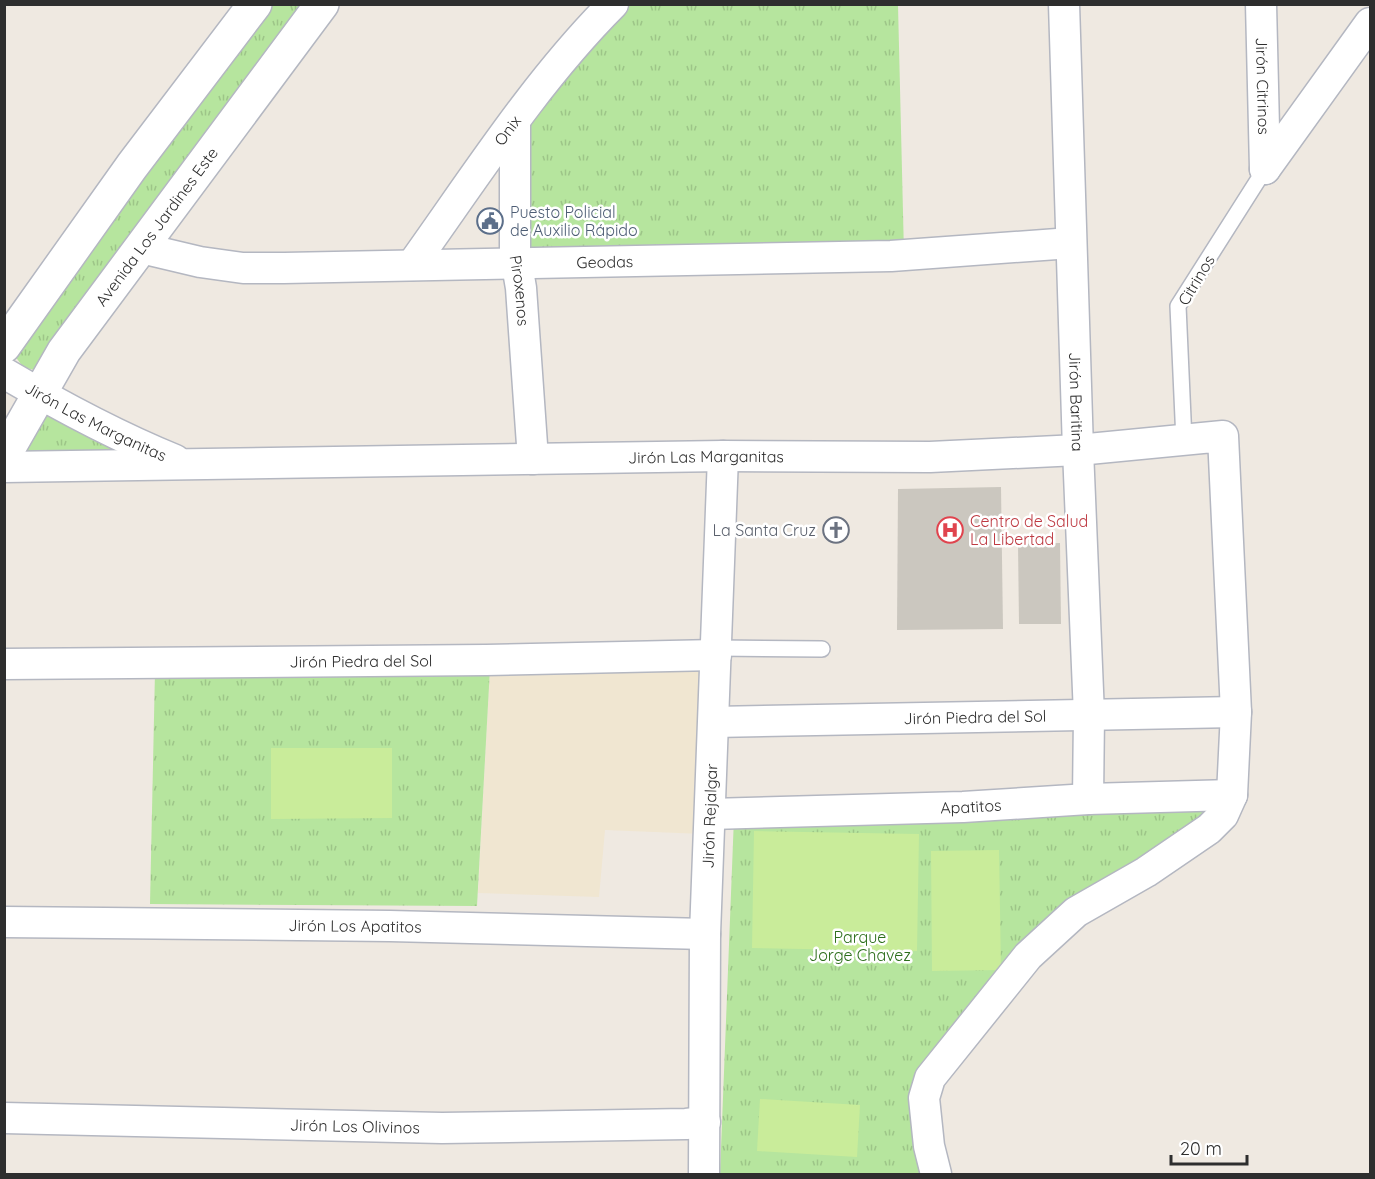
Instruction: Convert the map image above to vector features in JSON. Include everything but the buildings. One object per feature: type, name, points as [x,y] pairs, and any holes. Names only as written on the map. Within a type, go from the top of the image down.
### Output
[{"type":"street","points":[[4,346],[132,166],[255,4]]},
{"type":"street","name":"Avenida Los Jardines Este","points":[[4,456],[64,351],[322,4]]},
{"type":"street","name":"Onix","points":[[412,265],[515,121],[586,31],[613,4]]},
{"type":"street","name":"Jirón Baritina","points":[[1064,4],[1089,715],[1088,799]]},
{"type":"street","name":"Jirón Citrinos","points":[[1262,4],[1265,169]]},
{"type":"street","points":[[1265,169],[1371,23]]},
{"type":"street","name":"Piroxenos","points":[[515,121],[516,262],[521,288],[533,459]]},
{"type":"street","name":"Geodas","points":[[141,248],[200,262],[243,268],[891,256],[1071,243]]},
{"type":"street","name":"Jirón Las Marganitas","points":[[4,373],[127,440],[187,465]]},
{"type":"street","name":"Jirón Las Marganitas","points":[[4,467],[723,456],[930,457],[1078,450],[1223,436],[1236,712]]},
{"type":"street","name":"Jirón Rejalgar","points":[[704,1174],[705,934],[723,456]]},
{"type":"street","name":"Jirón Piedra del Sol","points":[[4,664],[486,660],[716,652]]},
{"type":"street","points":[[936,1174],[929,1146],[924,1098],[930,1078],[1028,956],[1076,912],[1146,872],[1209,829],[1223,815],[1232,795],[1236,712]]},
{"type":"street","name":"Jirón Piedra del Sol","points":[[714,722],[1236,712]]},
{"type":"street","name":"Apatitos","points":[[710,814],[963,807],[1088,799],[1232,795]]},
{"type":"street","name":"Jirón Los Apatitos","points":[[4,922],[390,926],[705,934]]},
{"type":"street","name":"Jirón Los Olivinos","points":[[4,1118],[442,1128],[705,1122]]},
{"type":"lane","name":"Citrinos","points":[[1184,441],[1178,306],[1265,169]]},
{"type":"lane","points":[[716,652],[822,649]]},
{"type":"shaded area","points":[[704,666],[703,834],[605,830],[599,897],[478,893],[490,668]]},
{"type":"green space","points":[[269,5],[309,5],[41,372],[23,367],[12,352]]},
{"type":"green space","points":[[614,5],[898,5],[904,254],[516,261],[516,121]]},
{"type":"green space","points":[[44,405],[142,457],[19,455]]},
{"type":"green space","points":[[490,668],[477,906],[150,904],[155,671]]},
{"type":"green space","points":[[271,748],[392,748],[392,818],[271,819]]},
{"type":"green space","name":"Parque Jorge Chavez","points":[[1211,807],[1208,819],[1073,909],[922,1074],[924,1174],[720,1174],[734,817]]},
{"type":"green space","points":[[754,831],[919,834],[917,951],[752,948]]},
{"type":"green space","points":[[999,850],[1001,970],[932,971],[931,851]]},
{"type":"green space","points":[[760,1099],[860,1105],[857,1157],[757,1151]]},
{"type":"place","name":"Puesto Policial de Auxilio Rápido","points":[[490,221]]},
{"type":"place","name":"La Santa Cruz","points":[[836,530]]},
{"type":"place","name":"Centro de Salud La Libertad","points":[[950,530]]}]
